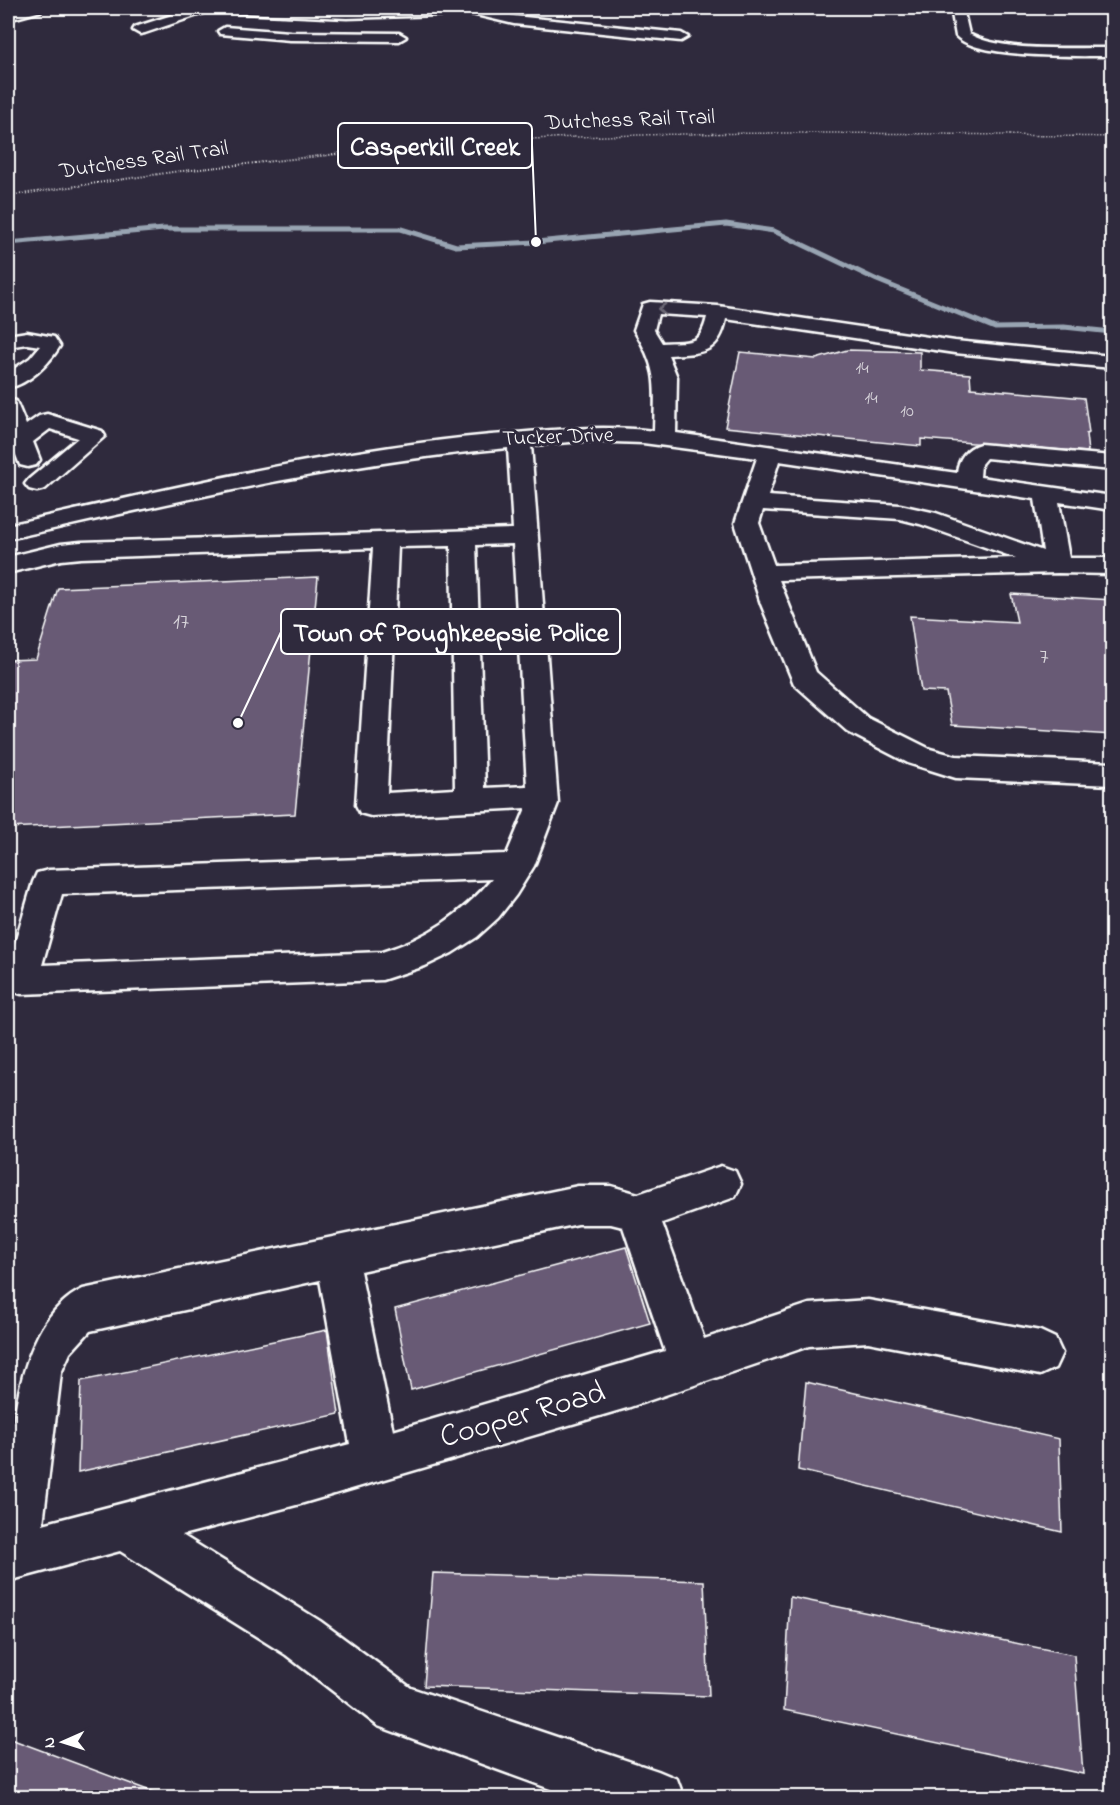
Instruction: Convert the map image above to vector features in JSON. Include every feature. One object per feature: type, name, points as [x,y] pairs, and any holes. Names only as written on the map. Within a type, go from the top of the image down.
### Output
[{"type":"street","points":[[8,16],[36,8]]},
{"type":"street","points":[[140,30],[205,8]]},
{"type":"street","points":[[222,8],[311,14],[476,9],[514,20],[681,37]]},
{"type":"street","points":[[957,8],[963,36],[973,43],[1014,49],[1113,52]]},
{"type":"street","points":[[290,36],[311,14]]},
{"type":"street","points":[[225,32],[290,36],[399,37]]},
{"type":"street","points":[[665,439],[666,377],[656,349],[644,330],[650,308],[718,312],[955,347],[1113,362]]},
{"type":"street","points":[[656,349],[699,347],[713,336],[718,312]]},
{"type":"street","points":[[8,340],[37,338],[47,341],[50,346],[36,364],[8,382]]},
{"type":"street","points":[[8,406],[61,552]]},
{"type":"street","points":[[20,440],[47,422],[94,436],[37,484]]},
{"type":"street","name":"Tucker Drive","points":[[8,532],[215,485],[328,464],[426,448],[584,434],[665,439],[1113,503]]},
{"type":"street","points":[[518,866],[49,882],[21,980],[382,966],[409,960],[448,941],[476,920],[518,866],[537,825],[543,803],[519,438]]},
{"type":"street","points":[[968,482],[969,463],[980,451],[1113,463]]},
{"type":"street","points":[[771,453],[747,524],[804,677],[858,725],[919,756],[956,767],[1113,774]]},
{"type":"street","points":[[1046,494],[1058,565]]},
{"type":"street","points":[[754,502],[909,514],[927,518],[1058,565]]},
{"type":"street","points":[[8,565],[61,552],[525,536]]},
{"type":"street","points":[[463,538],[470,799]]},
{"type":"street","points":[[386,541],[371,805],[542,796]]},
{"type":"street","points":[[764,573],[1058,565],[1113,566]]},
{"type":"street","points":[[11,1556],[39,1373],[46,1352],[70,1319],[83,1310],[578,1205],[610,1204],[638,1213],[721,1184]]},
{"type":"street","points":[[638,1213],[691,1364]]},
{"type":"street","points":[[336,1256],[376,1460]]},
{"type":"street","name":"Cooper Road","points":[[11,1556],[376,1460],[630,1385],[808,1325],[868,1321],[1040,1353]]},
{"type":"street","points":[[125,1527],[303,1638],[396,1708],[568,1769],[658,1797]]},
{"type":"path","name":"Dutchess Rail Trail","points":[[8,196],[244,163],[368,150],[520,140],[671,134],[850,132],[1113,137]]},
{"type":"building","points":[[847,350],[920,352],[920,370],[970,374],[971,388],[1084,398],[1089,433],[1086,434],[1088,452],[921,439],[921,446],[725,427],[740,352],[816,359]]},
{"type":"building","points":[[318,577],[295,814],[8,828],[8,660],[36,659],[58,588]]},
{"type":"building","points":[[1011,594],[1113,600],[1113,735],[952,725],[946,692],[921,691],[910,616],[1017,622]]},
{"type":"building","points":[[626,1247],[650,1323],[411,1390],[395,1309]]},
{"type":"building","points":[[327,1330],[339,1414],[78,1472],[81,1381]]},
{"type":"building","points":[[806,1382],[1059,1439],[1062,1532],[798,1470]]},
{"type":"building","points":[[433,1573],[704,1581],[709,1696],[424,1686]]},
{"type":"building","points":[[790,1597],[1074,1655],[1083,1774],[784,1710]]},
{"type":"building","points":[[8,1738],[161,1795],[160,1797],[8,1797]]},
{"type":"waterway","points":[[8,243],[164,229],[401,229],[456,246],[536,242],[726,224],[774,231],[877,280],[995,328],[1064,327],[1112,332]]},
{"type":"place","name":"Casperkill Creek","points":[[536,242]]},
{"type":"place","name":"Town of Poughkeepsie Police","points":[[238,723]]}]
